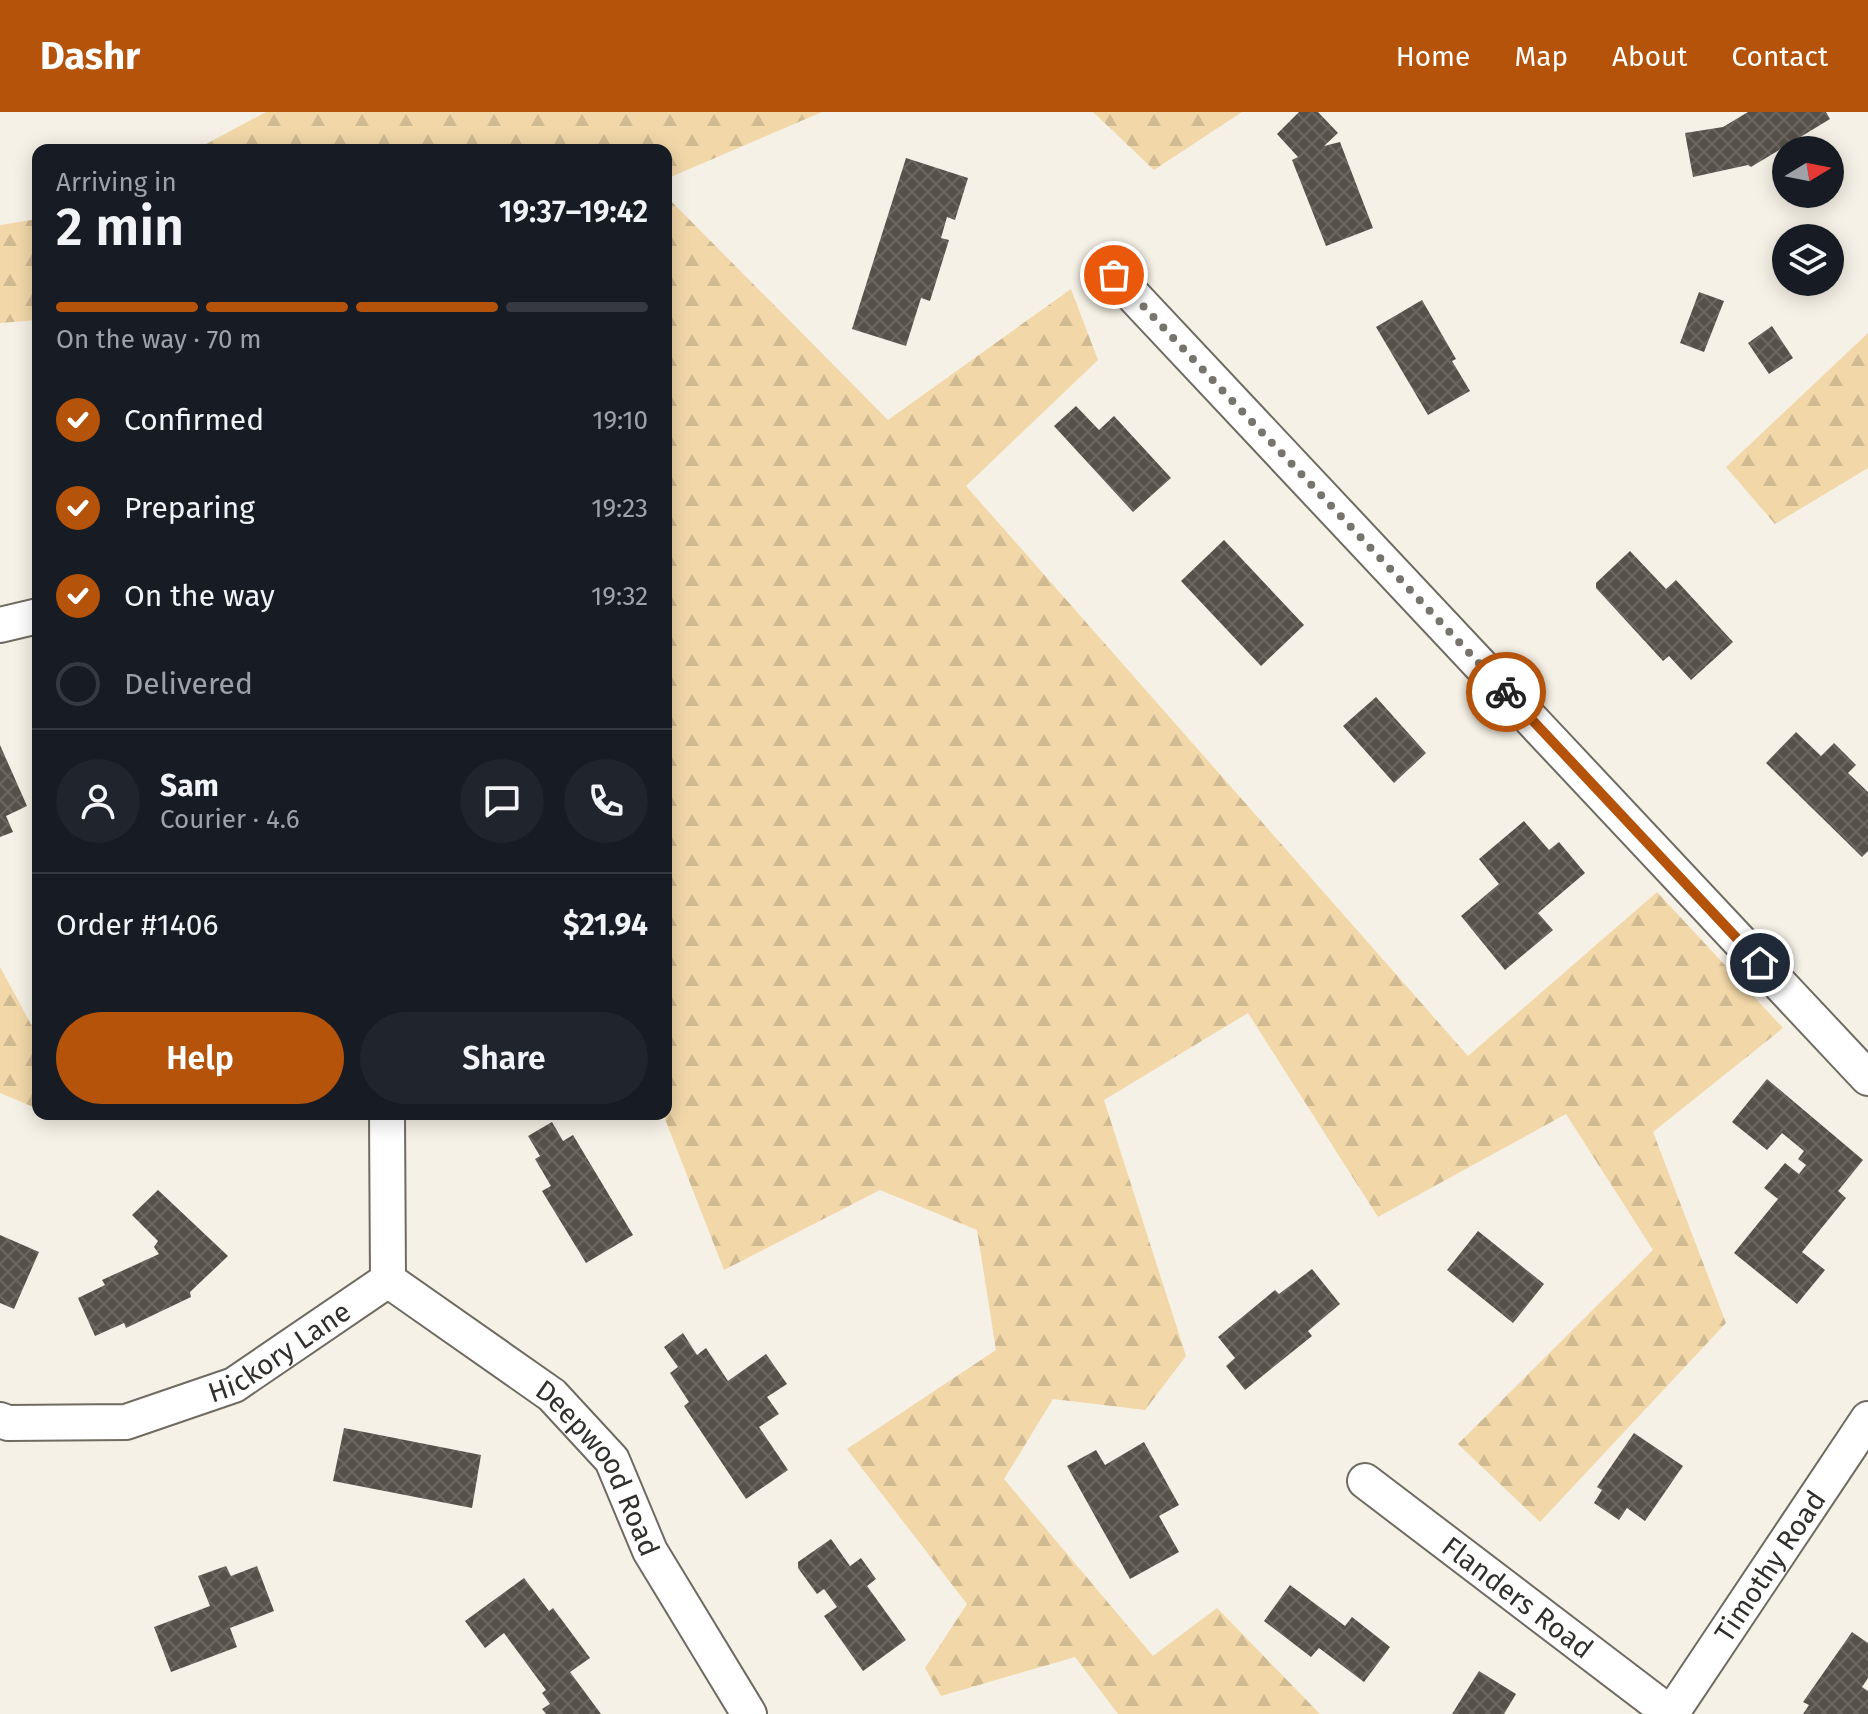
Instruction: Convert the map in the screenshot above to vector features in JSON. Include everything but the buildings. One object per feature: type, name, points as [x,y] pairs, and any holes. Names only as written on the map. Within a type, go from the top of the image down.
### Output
[{"type":"street","points":[[1114,275],[1868,1078]]},
{"type":"street","points":[[0,625],[32,617]]},
{"type":"street","points":[[387,1120],[388,1280]]},
{"type":"street","name":"Hickory Lane","points":[[0,1420],[8,1423],[126,1422],[234,1385],[388,1280]]},
{"type":"street","name":"Deepwood Road","points":[[388,1280],[552,1395],[612,1460],[650,1551],[749,1714]]},
{"type":"street","name":"Timothy Road","points":[[1671,1714],[1868,1419]]},
{"type":"street","name":"Flanders Road","points":[[1365,1481],[1671,1714]]},
{"type":"green space","points":[[266,112],[822,112],[672,176],[672,144],[206,144]]},
{"type":"green space","points":[[1093,112],[1242,112],[1154,170]]},
{"type":"green space","points":[[672,202],[888,420],[1071,289],[1098,360],[966,486],[1468,1056],[1657,892],[1783,1028],[1653,1132],[1726,1323],[1540,1522],[1458,1444],[1653,1250],[1566,1114],[1378,1217],[1248,1013],[1104,1100],[1186,1356],[1145,1410],[1053,1399],[1004,1479],[1153,1656],[1217,1608],[1320,1714],[1118,1714],[1075,1657],[941,1696],[925,1668],[967,1604],[847,1449],[996,1350],[977,1230],[880,1190],[724,1270],[665,1120],[672,1120]]},
{"type":"green space","points":[[32,220],[32,320],[0,323],[0,225]]},
{"type":"green space","points":[[1868,333],[1868,468],[1775,524],[1726,467]]},
{"type":"green space","points":[[0,967],[32,1026],[32,1106],[0,1093]]},
{"type":"way so far","points":[[1114,275],[1506,692]]},
{"type":"route","points":[[1506,692],[1760,963]]}]
